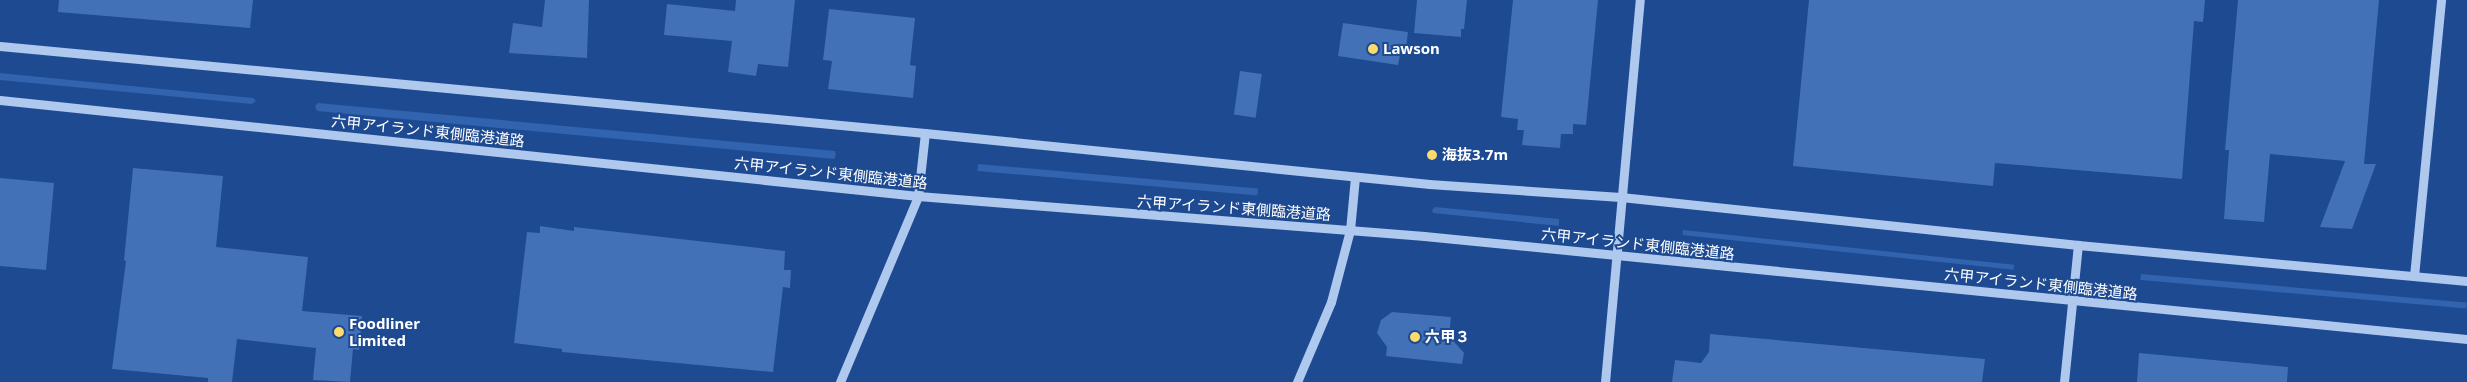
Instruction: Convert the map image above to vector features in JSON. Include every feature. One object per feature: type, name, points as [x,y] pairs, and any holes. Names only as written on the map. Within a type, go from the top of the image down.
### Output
[{"type":"street","points":[[1605,382],[1640,0]]},
{"type":"street","points":[[2414,276],[2441,0]]},
{"type":"street","points":[[0,46],[925,133],[1430,184],[1621,197],[2078,245],[2467,281]]},
{"type":"street","name":"六甲アイランド東側臨港道路","points":[[0,100],[918,196],[1252,224],[1350,230],[2467,339]]},
{"type":"street","points":[[840,382],[918,196],[925,133]]},
{"type":"street","points":[[1297,382],[1331,302],[1350,230],[1355,177]]},
{"type":"street","points":[[2064,382],[2078,245]]},
{"type":"shaded area","points":[[0,73],[253,98],[256,101],[252,104],[0,80]]},
{"type":"shaded area","points":[[318,103],[835,151],[836,155],[834,159],[317,111],[315,106]]},
{"type":"shaded area","points":[[978,164],[1258,188],[1257,195],[977,171]]},
{"type":"shaded area","points":[[1435,207],[1559,219],[1559,226],[1433,213],[1432,210]]},
{"type":"shaded area","points":[[1683,230],[2014,265],[2014,270],[1682,235]]},
{"type":"shaded area","points":[[2141,274],[2467,302],[2466,308],[2140,280]]},
{"type":"building","points":[[59,0],[253,0],[250,28],[58,12]]},
{"type":"building","points":[[545,0],[589,0],[587,58],[509,53],[513,23],[542,27]]},
{"type":"building","points":[[736,0],[795,0],[788,67],[758,64],[756,76],[728,72],[732,41],[664,35],[667,4],[735,11]]},
{"type":"building","points":[[1417,0],[1467,0],[1464,29],[1461,29],[1461,37],[1414,33]]},
{"type":"building","points":[[1513,0],[1598,0],[1586,125],[1573,124],[1573,134],[1561,134],[1560,148],[1522,145],[1524,130],[1517,130],[1518,119],[1501,117]]},
{"type":"building","points":[[1809,0],[2205,0],[2203,22],[2194,21],[2182,179],[1995,163],[1993,186],[1793,166]]},
{"type":"building","points":[[2238,0],[2379,0],[2364,164],[2376,164],[2352,229],[2320,227],[2345,161],[2270,154],[2264,222],[2224,219],[2229,150],[2225,150]]},
{"type":"building","points":[[829,9],[915,18],[910,65],[916,66],[913,98],[828,89],[832,61],[823,60]]},
{"type":"building","name":"Lawson","points":[[1343,23],[1408,32],[1405,56],[1400,55],[1398,65],[1338,56]]},
{"type":"building","points":[[1240,71],[1262,74],[1256,118],[1234,115]]},
{"type":"building","points":[[133,168],[223,176],[216,247],[308,257],[302,311],[362,316],[359,350],[353,349],[350,382],[313,380],[316,348],[237,339],[232,382],[208,382],[208,378],[112,369],[126,261],[124,260]]},
{"type":"building","points":[[0,178],[54,183],[46,270],[0,266]]},
{"type":"building","points":[[540,226],[574,231],[574,227],[785,251],[784,270],[791,270],[790,288],[783,287],[773,372],[562,352],[562,349],[514,343],[527,232],[540,233]]},
{"type":"building","name":"六甲３","points":[[1392,312],[1451,317],[1449,336],[1464,353],[1462,364],[1386,356],[1387,347],[1377,333],[1381,320]]},
{"type":"building","points":[[1710,334],[1985,359],[1982,382],[1672,382],[1675,360],[1701,363],[1709,352]]},
{"type":"building","points":[[2139,353],[2288,367],[2287,382],[2137,382]]},
{"type":"place","name":"Lawson","points":[[1373,49]]},
{"type":"place","name":"海抜3.7m","points":[[1432,155]]},
{"type":"place","name":"Foodliner Limited","points":[[339,332]]},
{"type":"place","name":"六甲３","points":[[1415,337]]}]
